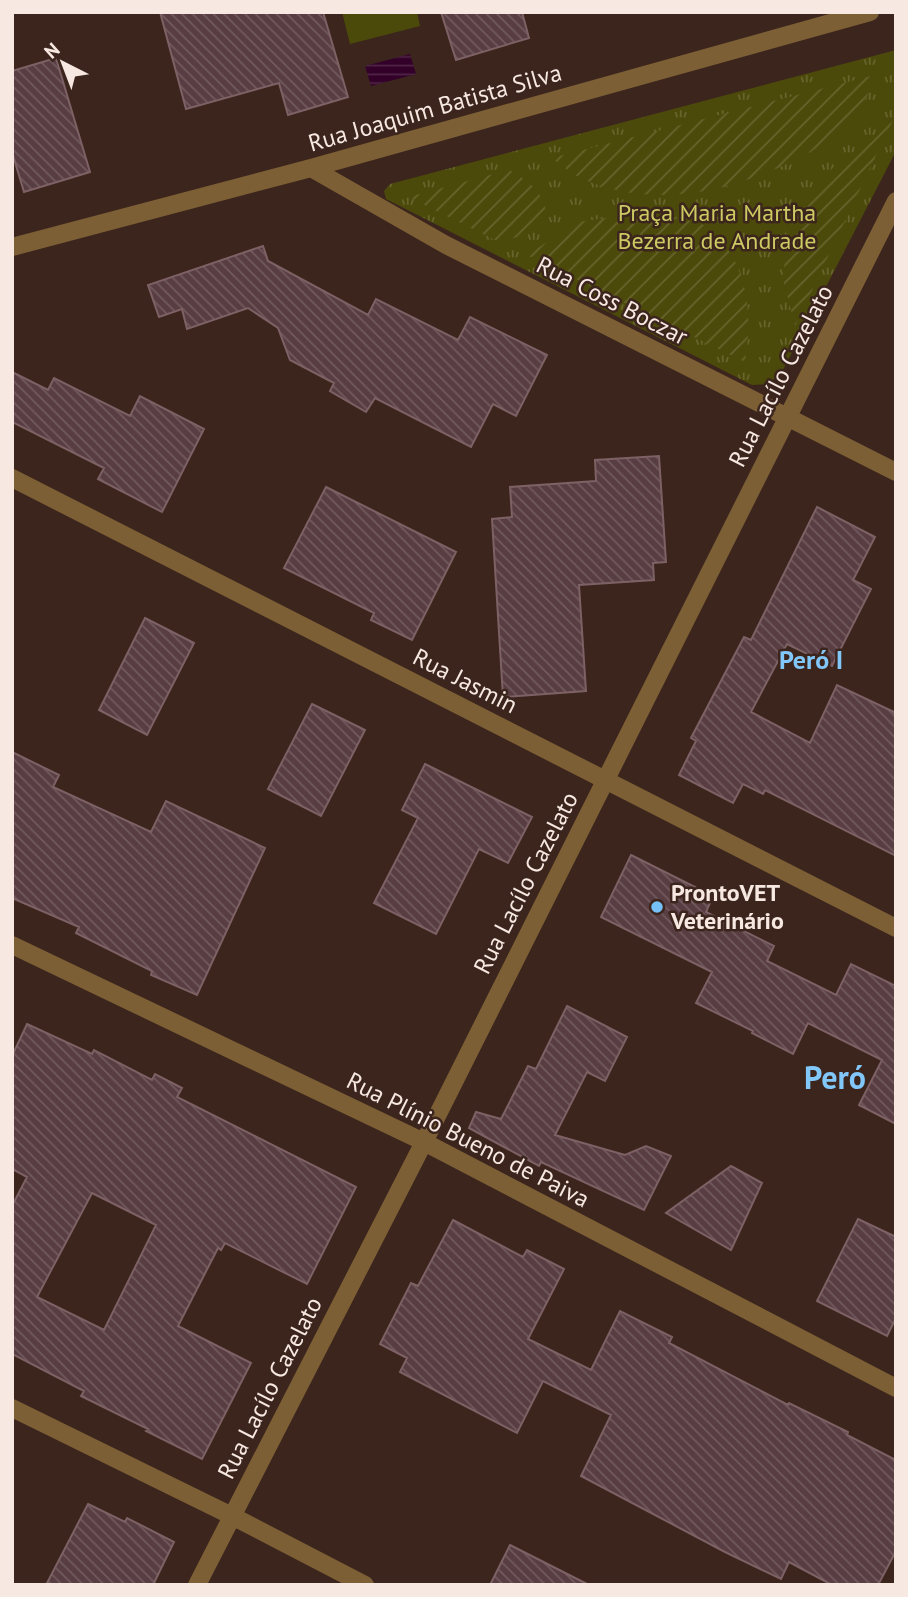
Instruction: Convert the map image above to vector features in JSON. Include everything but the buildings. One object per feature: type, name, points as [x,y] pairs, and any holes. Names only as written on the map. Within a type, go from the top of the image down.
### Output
[{"type":"street","name":"Rua Joaquim Batista Silva","points":[[12,247],[311,168],[870,12]]},
{"type":"street","name":"Rua Coss Boczar","points":[[311,168],[446,245],[896,472]]},
{"type":"street","name":"Rua Lacílo Cazelato","points":[[197,1585],[424,1142],[896,201]]},
{"type":"street","name":"Rua Jasmin","points":[[12,478],[896,928]]},
{"type":"street","name":"Rua Plínio Bueno de Paiva","points":[[12,945],[424,1142],[896,1388]]},
{"type":"street","points":[[12,1408],[365,1585]]},
{"type":"green space","points":[[342,12],[417,12],[420,26],[350,44]]},
{"type":"green space","name":"Praça Maria Martha Bezerra de Andrade","points":[[896,50],[896,151],[783,370],[769,384],[752,385],[386,199],[384,191],[390,184]]},
{"type":"green space","points":[[875,75],[858,113],[826,142],[765,174],[713,189],[661,195],[608,188],[583,179],[552,158]]},
{"type":"green space","points":[[893,120],[795,326],[783,279],[787,236],[802,199],[828,172]]},
{"type":"green space","points":[[509,170],[534,188],[542,199],[547,215],[530,230],[511,239],[495,240],[408,197]]},
{"type":"green space","points":[[627,215],[691,221],[708,227],[719,239],[737,266],[743,281],[748,313],[745,362],[527,255],[578,222]]},
{"type":"shaded area","points":[[410,54],[416,74],[371,86],[365,66]]},
{"type":"place","name":"ProntoVET Veterinário","points":[[657,907]]},
{"type":"district","name":"Peró I","points":[[811,660]]},
{"type":"district","name":"Peró","points":[[835,1078]]}]
